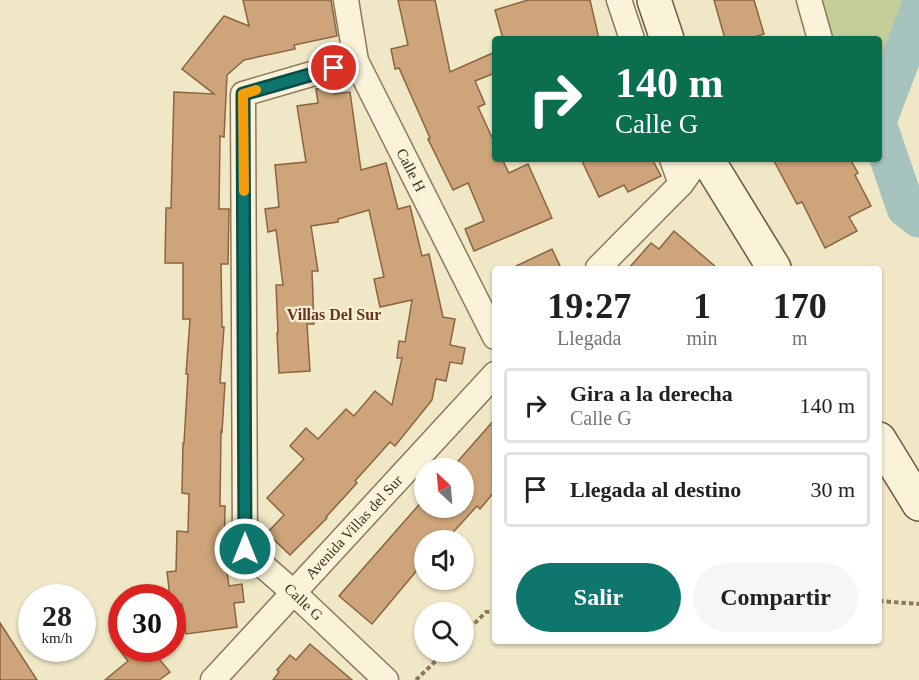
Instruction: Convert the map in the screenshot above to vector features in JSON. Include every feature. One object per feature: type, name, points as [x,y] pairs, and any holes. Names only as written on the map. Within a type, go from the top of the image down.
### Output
[{"type":"main road","points":[[654,0],[666,36]]},
{"type":"main road","points":[[709,162],[773,266]]},
{"type":"main road","points":[[882,444],[919,504]]},
{"type":"street","name":"Calle H","points":[[346,0],[356,61],[492,331]]},
{"type":"street","points":[[620,0],[631,36]]},
{"type":"street","points":[[808,0],[819,36]]},
{"type":"street","name":"Calle G","points":[[356,61],[243,94],[245,549],[386,680]]},
{"type":"street","points":[[673,162],[681,184]]},
{"type":"street","points":[[600,266],[681,184],[697,162]]},
{"type":"street","name":"Avenida Villas del Sur","points":[[213,680],[492,377]]},
{"type":"path","points":[[882,601],[919,604]]},
{"type":"path","points":[[474,624],[486,612],[492,611]]},
{"type":"path","points":[[416,680],[435,662]]},
{"type":"green space","points":[[821,0],[910,0],[903,34],[882,90],[882,36],[828,36]]},
{"type":"building","points":[[243,0],[331,0],[337,36],[294,45],[295,49],[244,60],[227,75],[224,137],[220,136],[219,209],[229,209],[228,264],[221,264],[222,327],[224,327],[220,383],[225,383],[221,431],[220,506],[225,506],[224,565],[226,565],[229,586],[242,584],[244,602],[234,603],[237,627],[186,634],[186,584],[168,584],[167,572],[176,571],[177,531],[188,532],[189,494],[182,493],[190,319],[183,319],[183,263],[165,263],[166,208],[171,208],[174,92],[214,94],[182,69],[224,16],[249,26]]},
{"type":"building","points":[[398,0],[435,0],[450,72],[492,53],[492,74],[475,81],[485,104],[478,107],[492,137],[492,162],[504,162],[509,173],[528,164],[552,218],[474,251],[465,229],[484,221],[468,183],[453,190],[428,139],[430,138],[399,68],[395,69],[391,49],[408,45]]},
{"type":"building","points":[[528,0],[590,0],[598,36],[502,36],[495,10]]},
{"type":"building","points":[[714,0],[754,0],[764,34],[724,36]]},
{"type":"building","points":[[333,87],[334,94],[350,92],[361,170],[386,163],[398,209],[410,206],[422,256],[429,254],[443,317],[455,319],[450,345],[465,348],[462,364],[450,362],[446,381],[436,379],[432,400],[395,446],[390,442],[355,481],[357,483],[327,518],[290,555],[267,533],[284,515],[267,498],[304,459],[290,446],[306,428],[318,439],[346,409],[354,416],[375,391],[392,405],[402,358],[397,358],[399,341],[405,342],[412,300],[380,307],[374,279],[384,277],[369,210],[338,219],[338,222],[311,226],[318,271],[312,271],[314,324],[307,324],[310,371],[279,373],[276,285],[283,285],[276,230],[268,232],[265,209],[279,207],[275,165],[306,162],[297,106],[318,103],[316,89]]},
{"type":"building","points":[[582,162],[654,162],[661,176],[628,192],[624,185],[599,197]]},
{"type":"building","points":[[775,162],[852,162],[858,173],[855,175],[871,206],[849,217],[857,231],[825,248],[802,202],[797,204]]},
{"type":"building","points":[[674,231],[715,266],[631,266],[651,243],[659,249]]},
{"type":"building","points":[[552,249],[560,266],[516,266]]},
{"type":"building","points":[[492,422],[492,495],[480,509],[477,506],[474,509],[474,458],[461,458]]},
{"type":"building","points":[[414,510],[414,518],[466,518],[455,530],[414,530],[414,574],[372,624],[339,596]]},
{"type":"building","points":[[0,623],[18,651],[18,662],[25,662],[37,680],[0,680]]},
{"type":"building","points":[[310,644],[352,680],[273,680],[279,672],[277,670],[290,655],[296,660]]},
{"type":"building","points":[[127,662],[162,662],[170,672],[159,680],[105,680]]},
{"type":"waterway","points":[[882,108],[919,11]]},
{"type":"waterway","points":[[882,138],[906,208],[919,218]]},
{"type":"slow traffic","points":[[244,191],[243,94],[256,90]]},
{"type":"district","name":"Villas Del Sur","points":[[334,314]]},
{"type":"route","points":[[245,549],[243,94],[334,68]]}]
